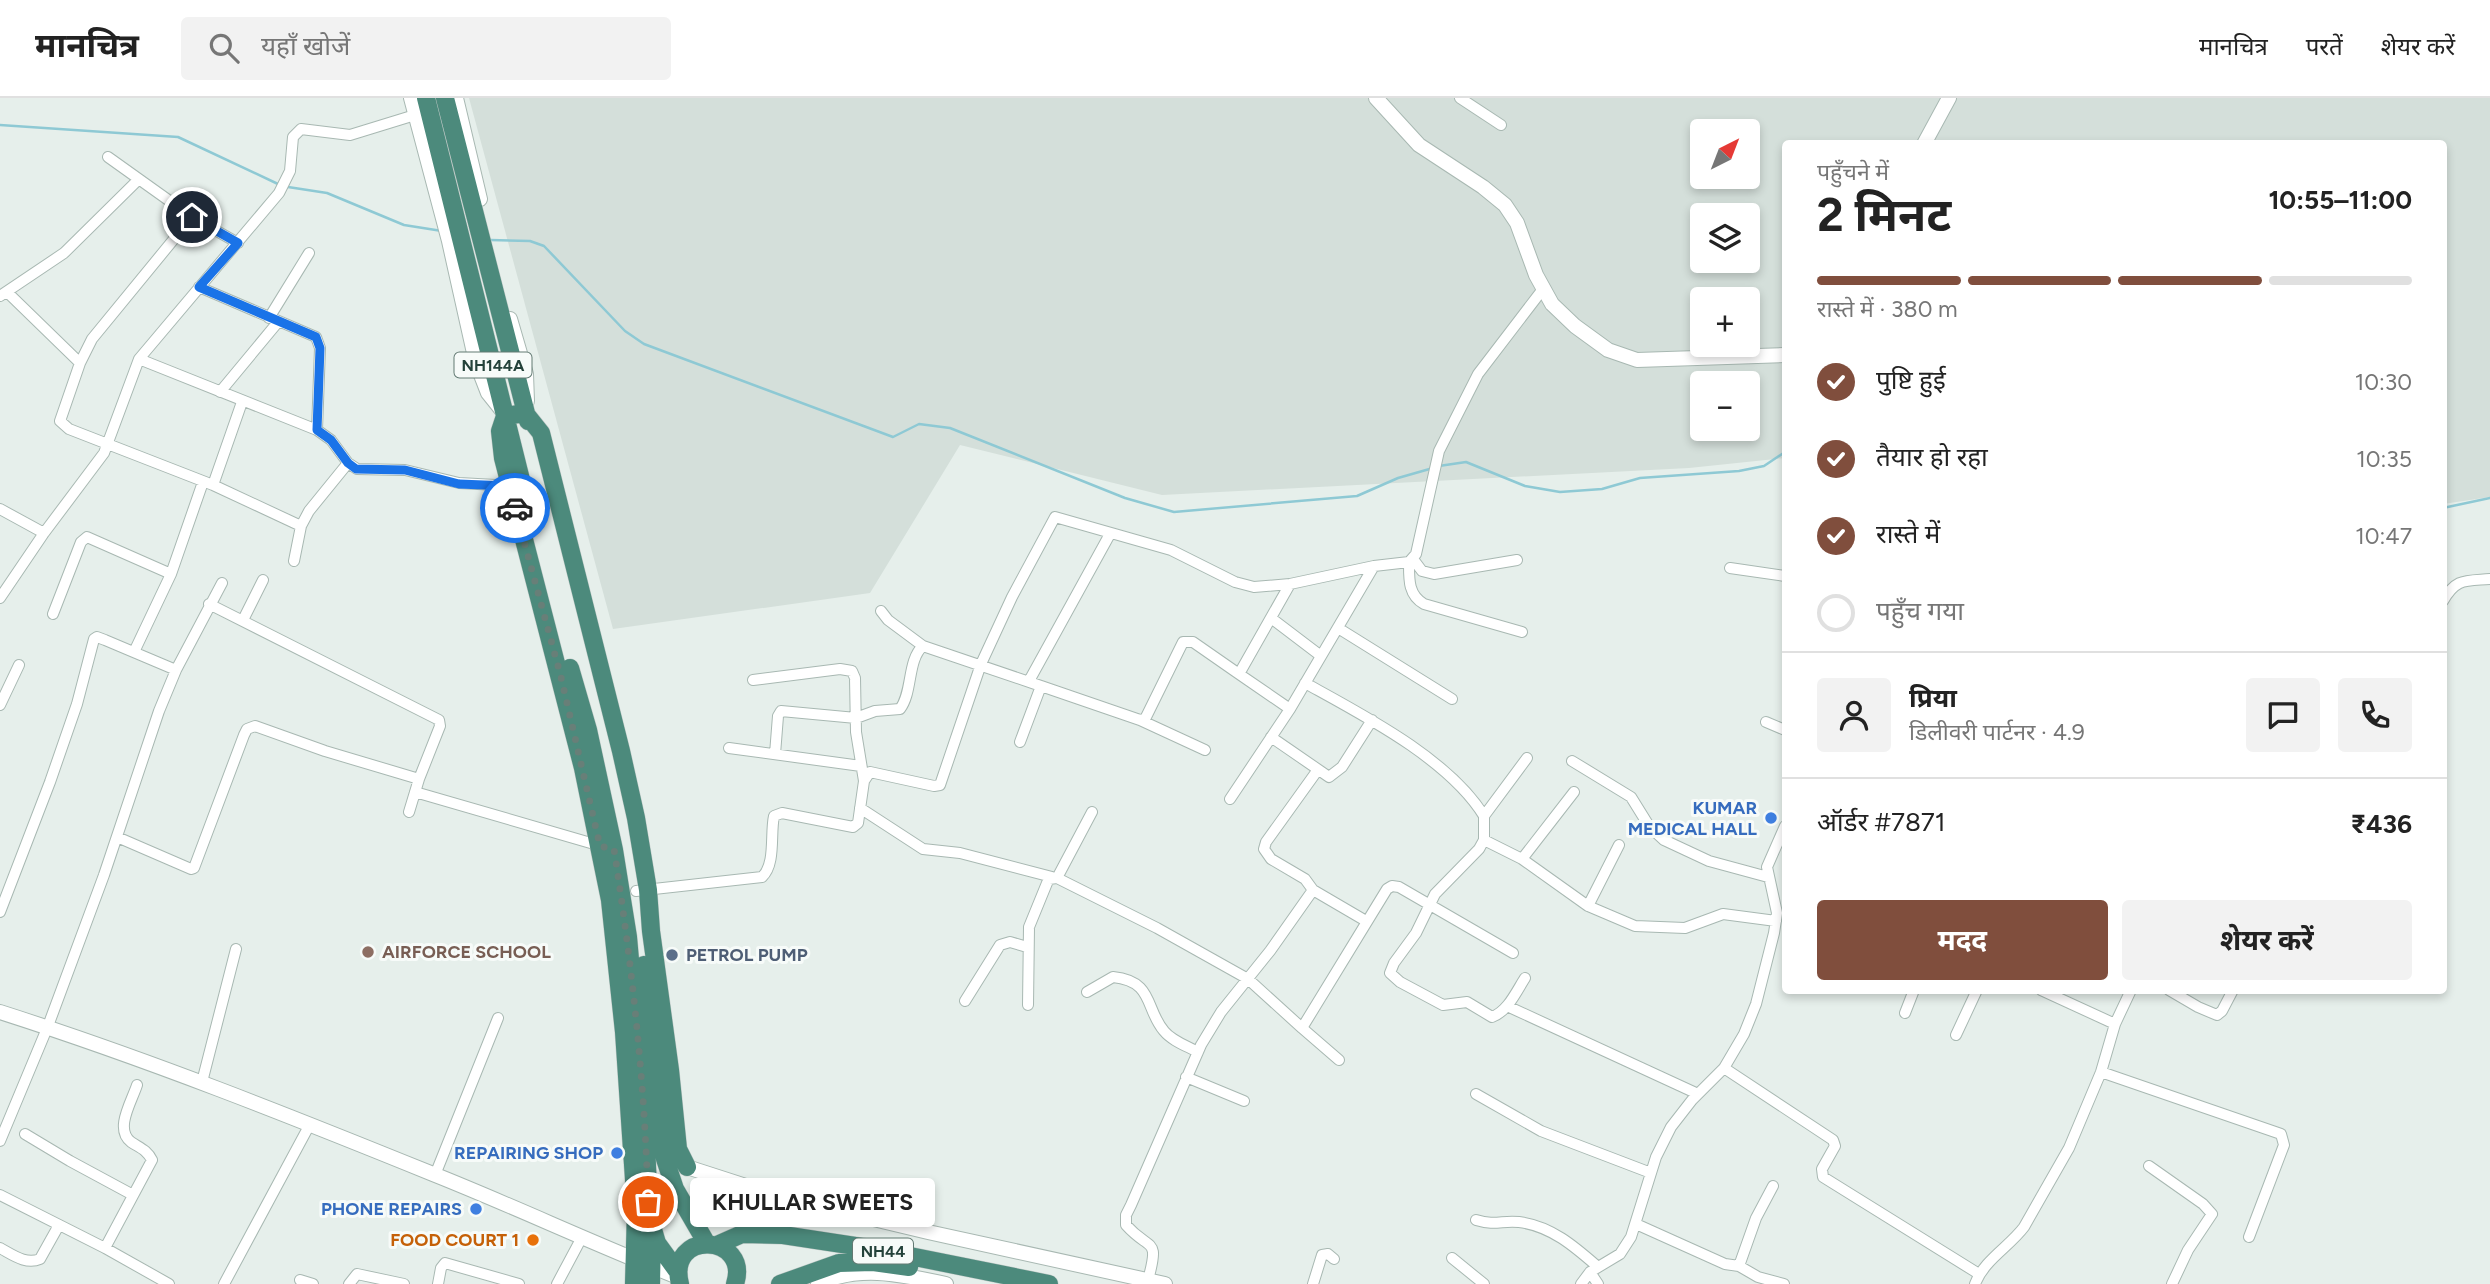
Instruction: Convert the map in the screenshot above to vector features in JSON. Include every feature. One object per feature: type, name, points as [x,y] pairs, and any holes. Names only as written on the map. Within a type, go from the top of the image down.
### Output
[{"type":"highway","name":"NH144A","points":[[426,98],[449,221],[505,416],[516,486],[588,730],[612,877],[635,937]]},
{"type":"highway","name":"NH144A","points":[[445,98],[488,251],[642,890],[635,937],[652,1231],[678,1280]]},
{"type":"highway","points":[[505,416],[525,413]]},
{"type":"highway","points":[[612,877],[636,1209],[646,1271]]},
{"type":"highway","points":[[642,890],[659,992],[678,1149],[680,1158],[687,1167]]},
{"type":"highway","points":[[624,1032],[659,992]]},
{"type":"highway","name":"NH144A","points":[[641,1012],[667,1166],[675,1188],[712,1245]]},
{"type":"highway","points":[[634,1284],[646,1271],[652,1231]]},
{"type":"highway","name":"NH44","points":[[678,1280],[685,1254],[692,1248],[712,1245],[741,1234],[783,1236],[875,1249],[1049,1284]]},
{"type":"highway","points":[[712,1245],[733,1258],[737,1267],[736,1284]]},
{"type":"highway","name":"NH44","points":[[780,1284],[839,1263],[873,1262],[917,1268],[988,1284]]},
{"type":"street","points":[[411,98],[449,221]]},
{"type":"street","points":[[456,98],[482,227]]},
{"type":"street","points":[[1376,98],[1419,145],[1483,187],[1505,205],[1517,223],[1543,289],[1552,304],[1575,326],[1608,350],[1623,356],[1653,360],[1782,355]]},
{"type":"street","points":[[1460,98],[1501,125]]},
{"type":"street","points":[[1926,140],[1949,98]]},
{"type":"street","points":[[0,598],[108,443],[139,359],[279,193],[288,178],[293,136],[301,129],[349,135],[415,115]]},
{"type":"street","points":[[108,157],[192,217],[238,243]]},
{"type":"street","points":[[80,363],[3,294],[64,253],[138,180]]},
{"type":"street","points":[[192,217],[99,330],[80,363],[60,421],[69,429],[208,483],[301,526]]},
{"type":"street","points":[[220,393],[273,320],[309,253]]},
{"type":"street","points":[[199,287],[312,335],[319,342],[317,430]]},
{"type":"street","points":[[1522,632],[1417,601],[1410,588],[1411,561],[1445,436],[1478,374],[1543,289]]},
{"type":"street","points":[[139,359],[317,430],[331,440],[348,463],[363,471],[405,470],[459,484],[516,486]]},
{"type":"street","points":[[134,652],[171,574],[242,402]]},
{"type":"street","points":[[295,561],[301,526],[309,511],[348,463]]},
{"type":"street","points":[[0,509],[44,533]]},
{"type":"street","points":[[642,890],[762,877],[768,870],[773,821],[777,813],[853,827],[858,823],[866,775],[875,772],[934,786],[940,785],[981,664],[1012,597],[1055,517],[1171,550],[1254,587],[1290,584],[1411,561],[1422,571],[1434,575],[1517,561]]},
{"type":"street","points":[[1029,681],[1110,534]]},
{"type":"street","points":[[52,614],[82,542],[87,537],[171,574]]},
{"type":"street","points":[[1230,799],[1290,709],[1374,566]]},
{"type":"street","points":[[1730,568],[1782,576]]},
{"type":"street","points":[[2447,594],[2458,583],[2490,579]]},
{"type":"street","points":[[243,620],[263,580]]},
{"type":"street","points":[[0,1141],[48,1026],[117,838],[159,711],[176,670],[222,583]]},
{"type":"street","points":[[1239,674],[1290,584]]},
{"type":"street","points":[[209,604],[439,720],[440,726],[409,812]]},
{"type":"street","points":[[881,611],[888,620],[923,646],[1140,720],[1205,750]]},
{"type":"street","points":[[1271,618],[1321,656]]},
{"type":"street","points":[[1338,628],[1452,699]]},
{"type":"street","points":[[0,912],[77,704],[94,639],[97,637],[176,670]]},
{"type":"street","points":[[1140,720],[1148,713],[1183,642],[1193,642],[1290,709]]},
{"type":"street","points":[[775,754],[778,716],[781,711],[856,718],[875,710],[897,710],[903,706],[917,653],[923,646]]},
{"type":"street","points":[[0,705],[19,665]]},
{"type":"street","points":[[753,680],[839,669],[852,671],[855,678],[856,718],[864,781]]},
{"type":"street","points":[[1305,683],[1372,720],[1441,769],[1478,806],[1484,817],[1484,841],[1442,885],[1416,933],[1390,971],[1392,977],[1443,1005],[1467,1002],[1492,1017],[1507,1006],[1525,978]]},
{"type":"street","points":[[1020,742],[1041,685]]},
{"type":"street","points":[[1271,737],[1326,777],[1335,774],[1350,756],[1372,720]]},
{"type":"street","points":[[1766,722],[1782,729]]},
{"type":"street","points":[[117,838],[194,868],[244,735],[247,729],[255,726],[325,751],[419,779]]},
{"type":"street","points":[[729,748],[861,766]]},
{"type":"street","points":[[1484,817],[1527,758]]},
{"type":"street","points":[[1572,761],[1623,791],[1635,801],[1656,833],[1677,848],[1709,862],[1768,877]]},
{"type":"street","points":[[1317,771],[1266,842],[1264,849],[1271,859],[1304,879],[1313,890],[1366,921]]},
{"type":"street","points":[[415,792],[607,848]]},
{"type":"street","points":[[1522,859],[1574,792]]},
{"type":"street","points":[[860,808],[923,849],[960,853],[1055,877],[1157,928],[1248,979],[1339,1060]]},
{"type":"street","points":[[1028,1005],[1027,947],[1032,918],[1047,883],[1055,877],[1092,812]]},
{"type":"street","points":[[1581,1284],[1594,1269],[1620,1254],[1636,1224],[1656,1157],[1671,1127],[1724,1068],[1744,1034],[1756,1004],[1776,921],[1767,867],[1782,832]]},
{"type":"street","points":[[1484,841],[1522,859],[1588,906],[1635,926],[1685,928],[1723,914],[1776,921]]},
{"type":"street","points":[[1588,906],[1619,845]]},
{"type":"street","points":[[1302,1028],[1383,894],[1392,886],[1399,887],[1513,953]]},
{"type":"street","points":[[1148,1280],[1154,1259],[1153,1248],[1126,1225],[1126,1215],[1186,1077],[1221,1012],[1313,890]]},
{"type":"street","points":[[965,1001],[1000,945],[1010,942],[1027,947]]},
{"type":"street","points":[[202,1082],[236,949]]},
{"type":"street","points":[[1087,992],[1112,977],[1128,981],[1146,993],[1165,1032],[1198,1052]]},
{"type":"street","points":[[1905,1013],[1912,994]]},
{"type":"street","points":[[1956,1034],[1975,994]]},
{"type":"street","points":[[2050,994],[2115,1024]]},
{"type":"street","points":[[1724,1068],[1833,1140],[1835,1146],[1822,1168],[1823,1177],[1977,1279],[2024,1227],[2069,1148],[2101,1072],[2115,1024],[2130,994]]},
{"type":"street","points":[[2176,994],[2217,1015],[2231,994]]},
{"type":"street","points":[[1507,1006],[1698,1094]]},
{"type":"street","points":[[1,1015],[48,1026],[202,1082],[435,1175],[581,1239],[646,1271],[678,1280]]},
{"type":"street","points":[[435,1175],[498,1018]]},
{"type":"street","points":[[2101,1072],[2281,1134],[2284,1145],[2249,1237]]},
{"type":"street","points":[[1186,1077],[1244,1101]]},
{"type":"street","points":[[105,1248],[152,1160],[149,1154],[130,1141],[124,1131],[124,1121],[137,1085]]},
{"type":"street","points":[[1476,1094],[1541,1131],[1651,1173]]},
{"type":"street","points":[[226,1283],[309,1126]]},
{"type":"street","points":[[25,1134],[133,1195]]},
{"type":"street","points":[[2149,1166],[2203,1204],[2212,1214],[2188,1250],[2172,1284]]},
{"type":"street","points":[[687,1167],[778,1196],[1166,1284]]},
{"type":"street","points":[[1738,1266],[1743,1259],[1756,1218],[1773,1186]]},
{"type":"street","points":[[0,1195],[169,1284]]},
{"type":"street","points":[[1476,1220],[1490,1224],[1516,1221],[1544,1228],[1564,1239],[1594,1269],[1598,1284]]},
{"type":"street","points":[[1636,1224],[1725,1264],[1738,1266],[1784,1284]]},
{"type":"street","points":[[0,1248],[26,1261],[37,1261],[59,1225]]},
{"type":"street","points":[[557,1284],[581,1239]]},
{"type":"street","points":[[1313,1284],[1322,1255],[1328,1254],[1334,1259]]},
{"type":"street","points":[[1452,1258],[1484,1284]]},
{"type":"street","points":[[438,1284],[441,1268],[445,1264],[519,1284]]},
{"type":"street","points":[[818,1284],[862,1272],[882,1271],[946,1284]]},
{"type":"street","points":[[349,1284],[357,1274],[404,1284]]},
{"type":"street","points":[[300,1280],[313,1284]]},
{"type":"shaded area","points":[[469,98],[2490,98],[2490,497],[2447,503],[2447,140],[1782,140],[1782,458],[1689,468],[1162,495],[960,445],[870,593],[613,629]]},
{"type":"waterway","points":[[0,125],[178,137],[278,184]]},
{"type":"waterway","points":[[288,187],[327,193],[404,225],[442,231]]},
{"type":"waterway","points":[[490,240],[530,241],[544,246],[625,331],[644,344],[893,437],[919,424],[950,428],[1125,498],[1174,512],[1357,496],[1398,478],[1433,468]]},
{"type":"waterway","points":[[1439,466],[1466,462],[1525,486],[1560,492],[1602,489],[1640,478],[1739,471],[1764,466],[1782,454]]},
{"type":"waterway","points":[[2447,507],[2490,498]]},
{"type":"way so far","points":[[515,508],[561,677],[600,846],[614,849],[628,937],[646,1140],[648,1202]]},
{"type":"place","name":"KUMAR MEDICAL HALL","points":[[1771,818]]},
{"type":"place","name":"AIRFORCE SCHOOL","points":[[368,952]]},
{"type":"place","name":"PETROL PUMP","points":[[672,955]]},
{"type":"place","name":"REPAIRING SHOP","points":[[617,1153]]},
{"type":"place","name":"KHULLAR SWEETS","points":[[648,1202]]},
{"type":"place","name":"PHONE REPAIRS","points":[[476,1209]]},
{"type":"place","name":"FOOD COURT 1","points":[[533,1240]]},
{"type":"route","points":[[192,217],[238,243],[199,287],[316,337],[320,348],[317,430],[331,440],[348,463],[363,471],[415,471],[459,484],[509,486],[515,508]]}]
